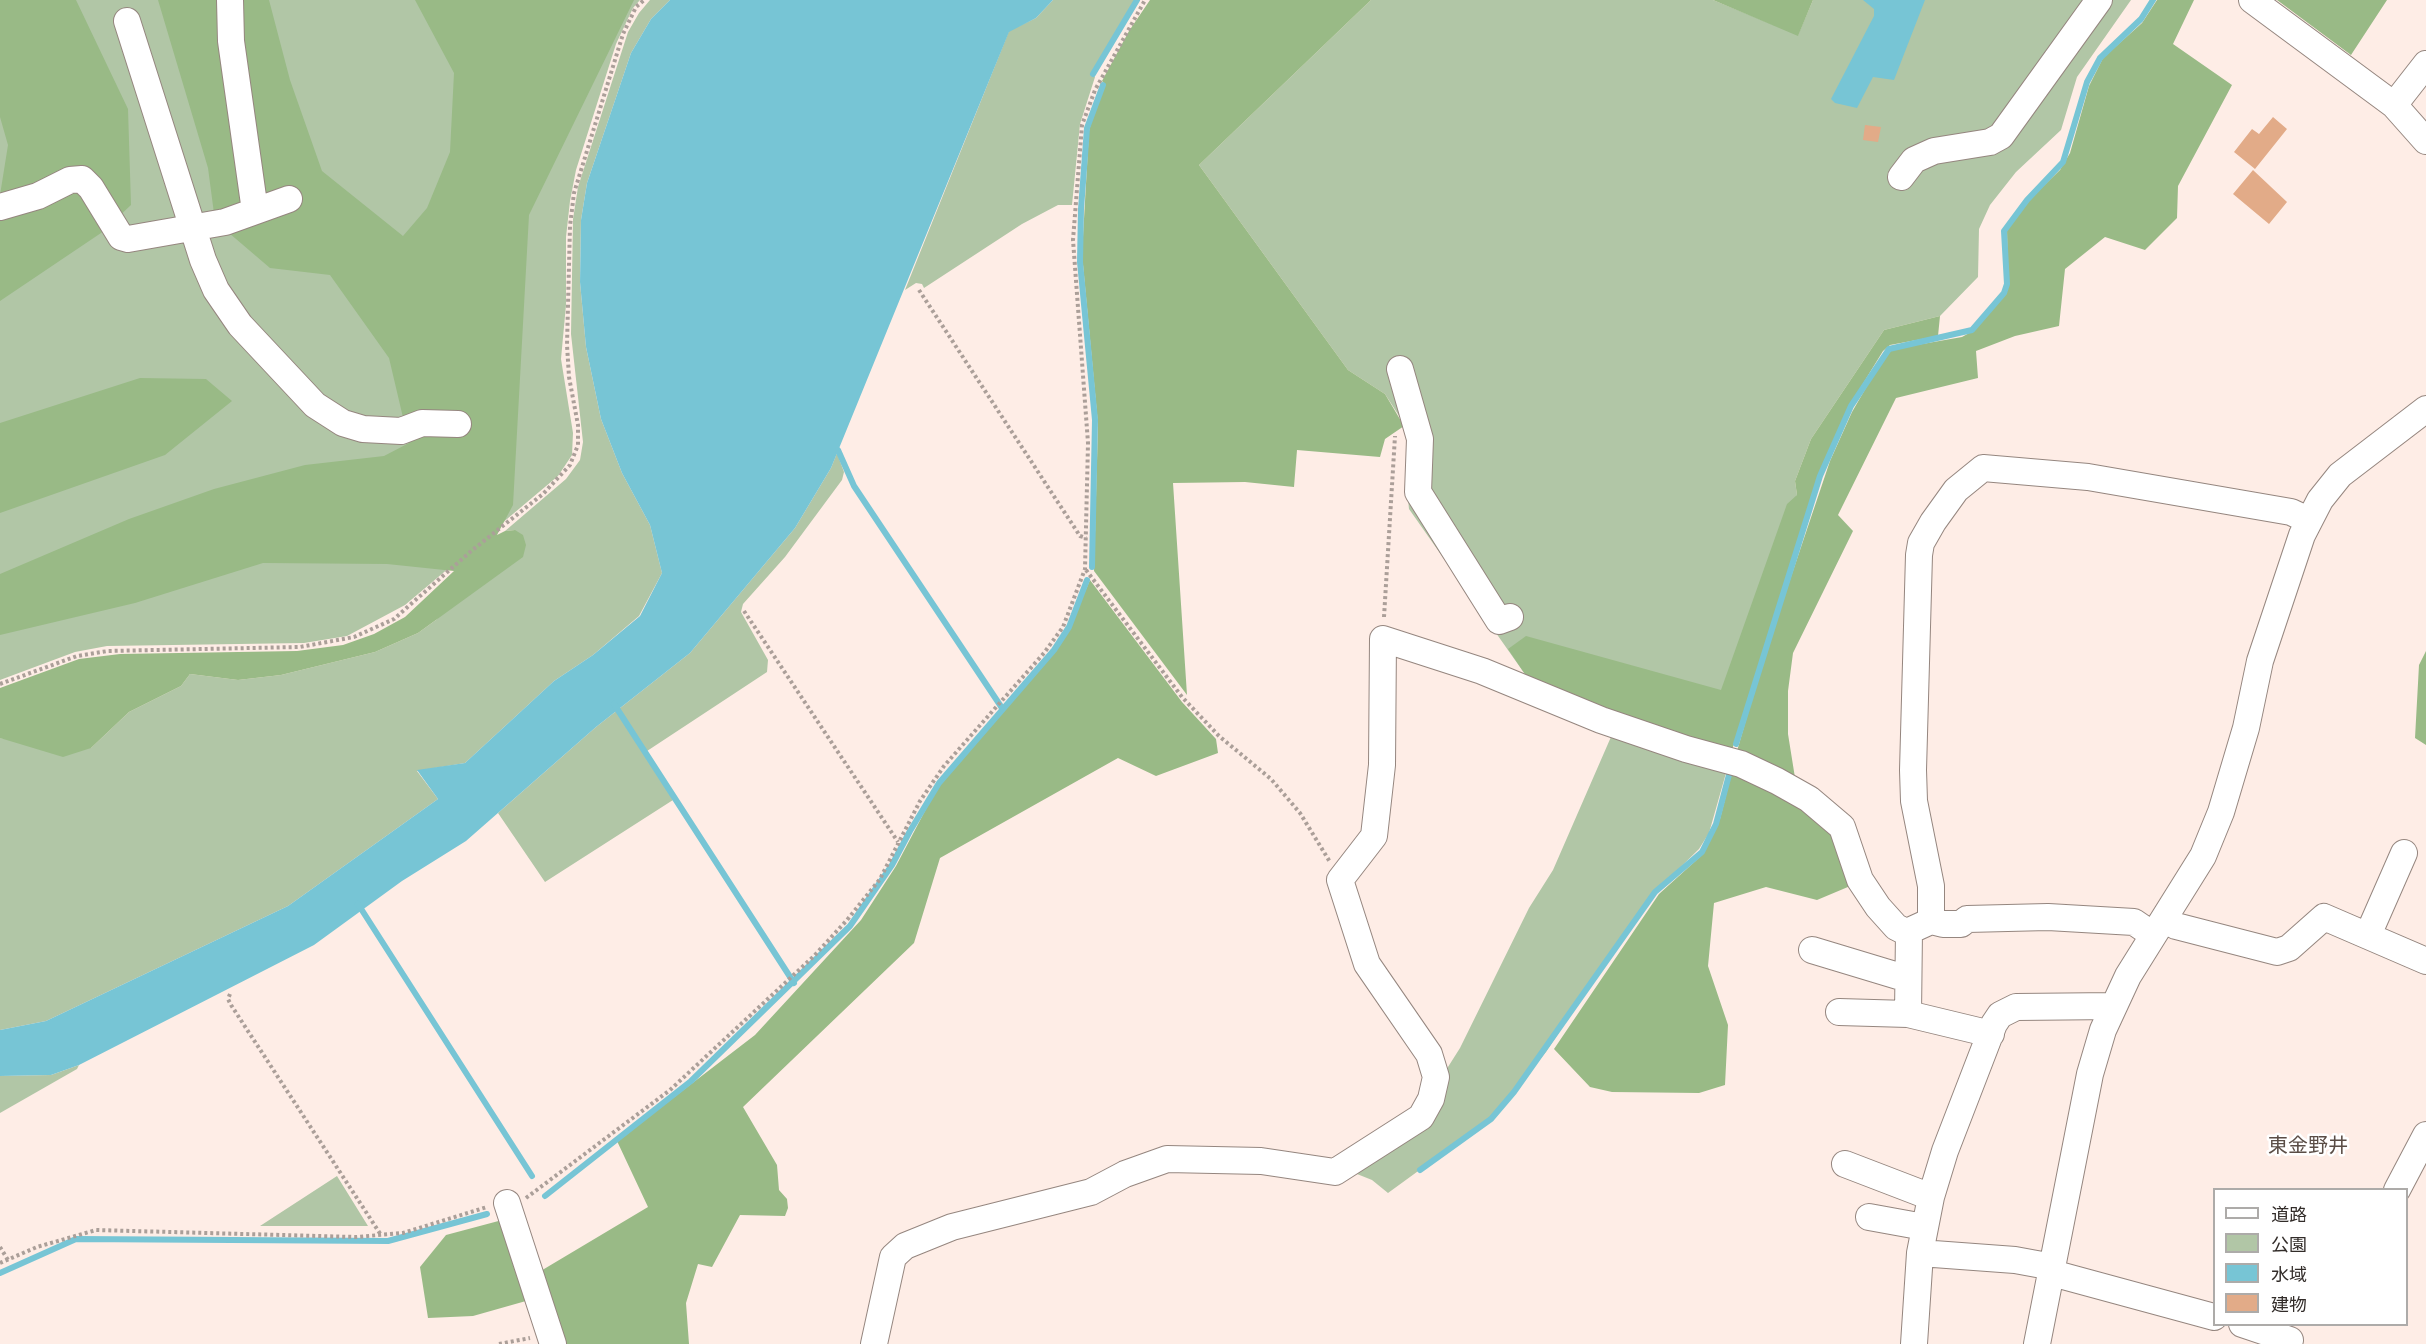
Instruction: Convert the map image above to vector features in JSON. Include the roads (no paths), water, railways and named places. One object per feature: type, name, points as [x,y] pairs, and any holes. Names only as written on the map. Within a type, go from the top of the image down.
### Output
[{"type":"street","points":[[230,0],[231,41],[255,212]]},
{"type":"street","points":[[1901,177],[1914,160],[1934,151],[1990,142],[2001,136],[2099,0]]},
{"type":"street","points":[[2252,0],[2394,105],[2426,141]]},
{"type":"street","points":[[127,21],[216,290],[240,325],[315,405],[343,423],[363,429],[401,431],[422,423],[458,424]]},
{"type":"street","points":[[2394,105],[2426,64]]},
{"type":"street","points":[[0,207],[38,196],[70,180],[82,179],[91,188],[121,237],[140,238],[163,231],[193,226],[206,227],[225,222],[289,198]]},
{"type":"street","points":[[1400,369],[1420,439],[1418,492],[1499,621],[1510,617]]},
{"type":"street","points":[[2037,1344],[2090,1074],[2103,1030],[2128,976],[2203,856],[2221,812],[2246,728],[2260,661],[2308,520],[2340,475],[2426,408]]},
{"type":"street","points":[[1908,1014],[1908,979],[1931,886],[1914,801],[1913,780],[1919,555],[1922,543],[1933,522],[1956,490],[1983,468],[2088,477],[2291,512],[2308,520]]},
{"type":"street","points":[[874,1344],[893,1257],[905,1246],[952,1227],[1091,1192],[1125,1174],[1167,1159],[1261,1161],[1335,1172],[1421,1117],[1431,1099],[1436,1077],[1429,1054],[1368,964],[1340,880],[1374,836],[1382,765],[1383,639],[1482,671],[1600,720],[1686,749],[1741,764],[1777,781],[1809,799],[1842,827],[1860,880],[1896,927],[1961,924],[1967,920],[2048,917],[2134,922],[2159,928],[2176,926],[2277,952],[2289,948],[2324,916],[2426,961]]},
{"type":"street","points":[[2368,935],[2404,853]]},
{"type":"street","points":[[1812,950],[1908,979]]},
{"type":"street","points":[[1914,1344],[1920,1253],[1931,1197],[1945,1151],[2000,1015],[2016,1007],[2114,1006]]},
{"type":"street","points":[[1839,1012],[1908,1014],[1991,1034]]},
{"type":"street","points":[[2398,1188],[2426,1135]]},
{"type":"street","points":[[1845,1164],[1931,1197]]},
{"type":"street","points":[[507,1203],[550,1339]]},
{"type":"street","points":[[1869,1217],[1924,1227]]},
{"type":"street","points":[[1920,1253],[2015,1260],[2213,1317]]},
{"type":"street","points":[[2251,1326],[2294,1336]]},
{"type":"water","points":[[670,0],[1053,0],[1036,18],[1009,32],[831,468],[795,528],[690,653],[596,727],[466,841],[402,881],[314,945],[79,1065],[51,1075],[0,1076],[0,1030],[46,1021],[288,906],[438,799],[417,770],[465,763],[554,681],[593,655],[640,616],[662,573],[650,525],[622,473],[601,419],[586,347],[580,282],[581,220],[587,183],[631,53],[651,19]]},
{"type":"water","points":[[1863,0],[1925,0],[1894,80],[1873,77],[1857,108],[1835,103],[1831,99],[1874,16],[1874,9]]},
{"type":"waterway","points":[[1093,74],[1137,0]]},
{"type":"waterway","points":[[1736,744],[1820,476],[1851,406],[1889,349],[1972,330],[2004,293],[2007,284],[2004,231],[2027,200],[2063,162],[2087,82],[2100,58],[2141,19],[2153,0]]},
{"type":"waterway","points":[[1092,567],[1095,420],[1080,262],[1081,209],[1087,128],[1103,85]]},
{"type":"waterway","points":[[838,450],[854,486],[1002,708]]},
{"type":"waterway","points":[[545,1196],[691,1081],[850,926],[892,865],[939,783],[1054,650],[1069,627],[1087,580]]},
{"type":"waterway","points":[[614,704],[794,983]]},
{"type":"waterway","points":[[1420,1170],[1491,1119],[1514,1092],[1655,892],[1702,852],[1716,824],[1730,771]]},
{"type":"waterway","points":[[358,904],[532,1176]]},
{"type":"waterway","points":[[0,1273],[76,1239],[388,1241],[487,1214]]},
{"type":"district","name":"東金野井","points":[[2308,1146]]}]
